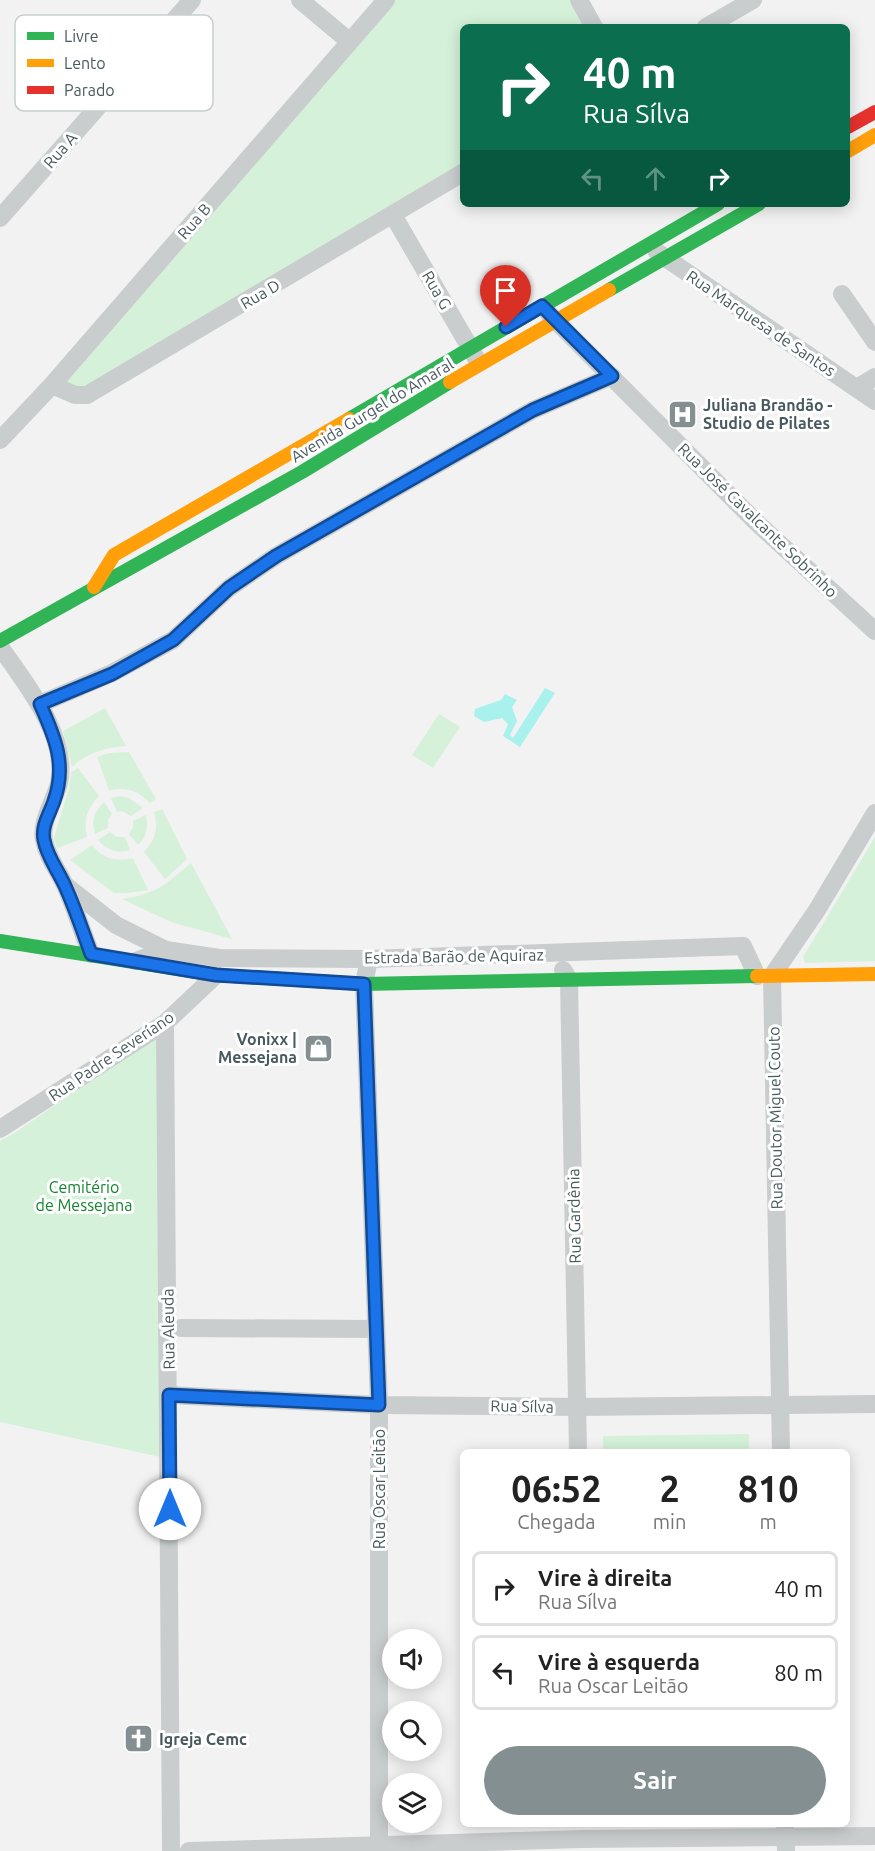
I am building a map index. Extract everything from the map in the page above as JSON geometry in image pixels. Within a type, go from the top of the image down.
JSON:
[{"type":"street","name":"Rua A","points":[[179,15],[192,0]]},
{"type":"street","points":[[300,0],[349,41]]},
{"type":"street","name":"Rua B","points":[[0,440],[52,385],[386,0]]},
{"type":"street","points":[[579,0],[592,24]]},
{"type":"street","points":[[711,24],[753,0]]},
{"type":"street","name":"Rua A","points":[[0,218],[94,111]]},
{"type":"street","points":[[850,126],[875,112]]},
{"type":"street","points":[[850,150],[875,135]]},
{"type":"street","name":"Rua D","points":[[52,385],[75,395],[87,395],[460,174]]},
{"type":"street","name":"Avenida Gurgel do Amaral","points":[[94,588],[114,555],[713,207]]},
{"type":"street","name":"Avenida Gurgel do Amaral","points":[[0,641],[302,472],[479,365],[754,207]]},
{"type":"street","name":"Rua G","points":[[393,215],[479,365]]},
{"type":"street","name":"Rua Marquesa de Santos","points":[[648,246],[875,401]]},
{"type":"street","points":[[842,294],[875,342]]},
{"type":"street","name":"Rua José Cavalcante Sobrinho","points":[[542,306],[754,520],[875,631]]},
{"type":"street","points":[[40,704],[112,674],[173,640],[229,588],[276,556],[533,410],[612,376]]},
{"type":"street","points":[[857,388],[875,377]]},
{"type":"street","points":[[0,647],[40,704],[52,732],[61,763],[60,779],[44,826],[43,838],[50,859],[65,885],[91,954]]},
{"type":"street","points":[[765,976],[818,910],[875,813]]},
{"type":"street","points":[[65,885],[116,925],[166,950]]},
{"type":"street","name":"Estrada Barão de Aquiraz","points":[[0,941],[216,975],[364,984],[875,974]]},
{"type":"street","name":"Estrada Barão de Aquiraz","points":[[135,961],[166,950],[219,958],[369,959],[743,946],[765,976]]},
{"type":"street","points":[[553,954],[569,980]]},
{"type":"street","points":[[468,956],[489,981]]},
{"type":"street","points":[[250,977],[265,958]]},
{"type":"street","name":"Rua Oscar Leitão","points":[[369,959],[364,984],[379,1405],[379,1848]]},
{"type":"street","name":"Rua Padre Severíano","points":[[0,1129],[165,1023],[216,975]]},
{"type":"street","name":"Rua Doutor Miguel Couto","points":[[765,976],[782,1449]]},
{"type":"street","name":"Rua Gardênia","points":[[569,980],[578,1449]]},
{"type":"street","name":"Rua Aleuda","points":[[165,1023],[171,1851]]},
{"type":"street","points":[[181,1328],[376,1329]]},
{"type":"street","name":"Rua Sílva","points":[[169,1395],[379,1405],[578,1407],[875,1404]]},
{"type":"street","points":[[189,1851],[379,1848],[583,1838],[875,1836]]},
{"type":"green space","points":[[390,0],[578,0],[591,24],[460,24],[460,172],[86,393],[54,385]]},
{"type":"green space","points":[[105,708],[126,746],[97,752],[72,767],[63,731]]},
{"type":"green space","points":[[439,714],[460,727],[433,768],[412,755]]},
{"type":"green space","points":[[129,752],[156,799],[150,803],[131,790],[109,790],[97,757],[110,753]]},
{"type":"green space","points":[[78,768],[99,796],[87,815],[87,837],[57,848],[54,839],[69,789],[71,772]]},
{"type":"green space","points":[[120,796],[129,798],[143,808],[131,816],[122,811],[117,812],[111,798]]},
{"type":"green space","points":[[104,802],[112,814],[108,820],[108,828],[95,834],[94,817]]},
{"type":"green space","points":[[162,809],[187,859],[165,879],[144,852],[155,834],[154,812]]},
{"type":"green space","points":[[146,815],[146,832],[138,845],[129,834],[133,821]]},
{"type":"green space","points":[[110,832],[117,837],[125,837],[130,850],[108,849],[98,840]]},
{"type":"green space","points":[[875,837],[875,961],[805,963],[803,957]]},
{"type":"green space","points":[[92,845],[100,854],[110,858],[121,860],[133,858],[148,890],[114,893],[70,860]]},
{"type":"green space","points":[[191,863],[232,939],[171,922],[122,899],[160,887]]},
{"type":"green space","name":"Cemitério de Messejana","points":[[169,1027],[165,1458],[0,1422],[0,1141]]},
{"type":"green space","points":[[749,1434],[749,1449],[603,1449],[603,1436]]},
{"type":"water","points":[[545,688],[555,693],[520,747],[503,736],[508,724],[502,718],[484,722],[474,716],[475,709],[501,700],[505,694],[517,700],[512,707],[517,721],[510,735],[513,738]]},
{"type":"traffic: fast","points":[[349,419],[713,207]]},
{"type":"traffic: fast","points":[[609,290],[754,207]]},
{"type":"traffic: fast","points":[[0,641],[302,472],[450,382]]},
{"type":"traffic: fast","points":[[0,941],[216,975],[364,984],[757,976]]},
{"type":"traffic: slow","points":[[850,150],[875,135]]},
{"type":"traffic: slow","points":[[450,382],[609,290]]},
{"type":"traffic: slow","points":[[94,587],[114,555],[349,419]]},
{"type":"traffic: slow","points":[[757,976],[875,974]]},
{"type":"traffic: jam","points":[[850,126],[875,112]]},
{"type":"place","name":"Juliana Brandão - Studio de Pilates","points":[[682,414]]},
{"type":"place","name":"Vonixx | Messejana","points":[[318,1048]]},
{"type":"place","name":"Igreja Cemc","points":[[138,1739]]},
{"type":"route","points":[[170,1509],[169,1395],[379,1405],[364,984],[216,975],[91,954],[65,885],[50,859],[43,838],[44,826],[60,779],[61,763],[52,732],[40,704],[112,674],[173,640],[229,588],[276,556],[533,410],[612,376],[542,306],[506,327]]}]
